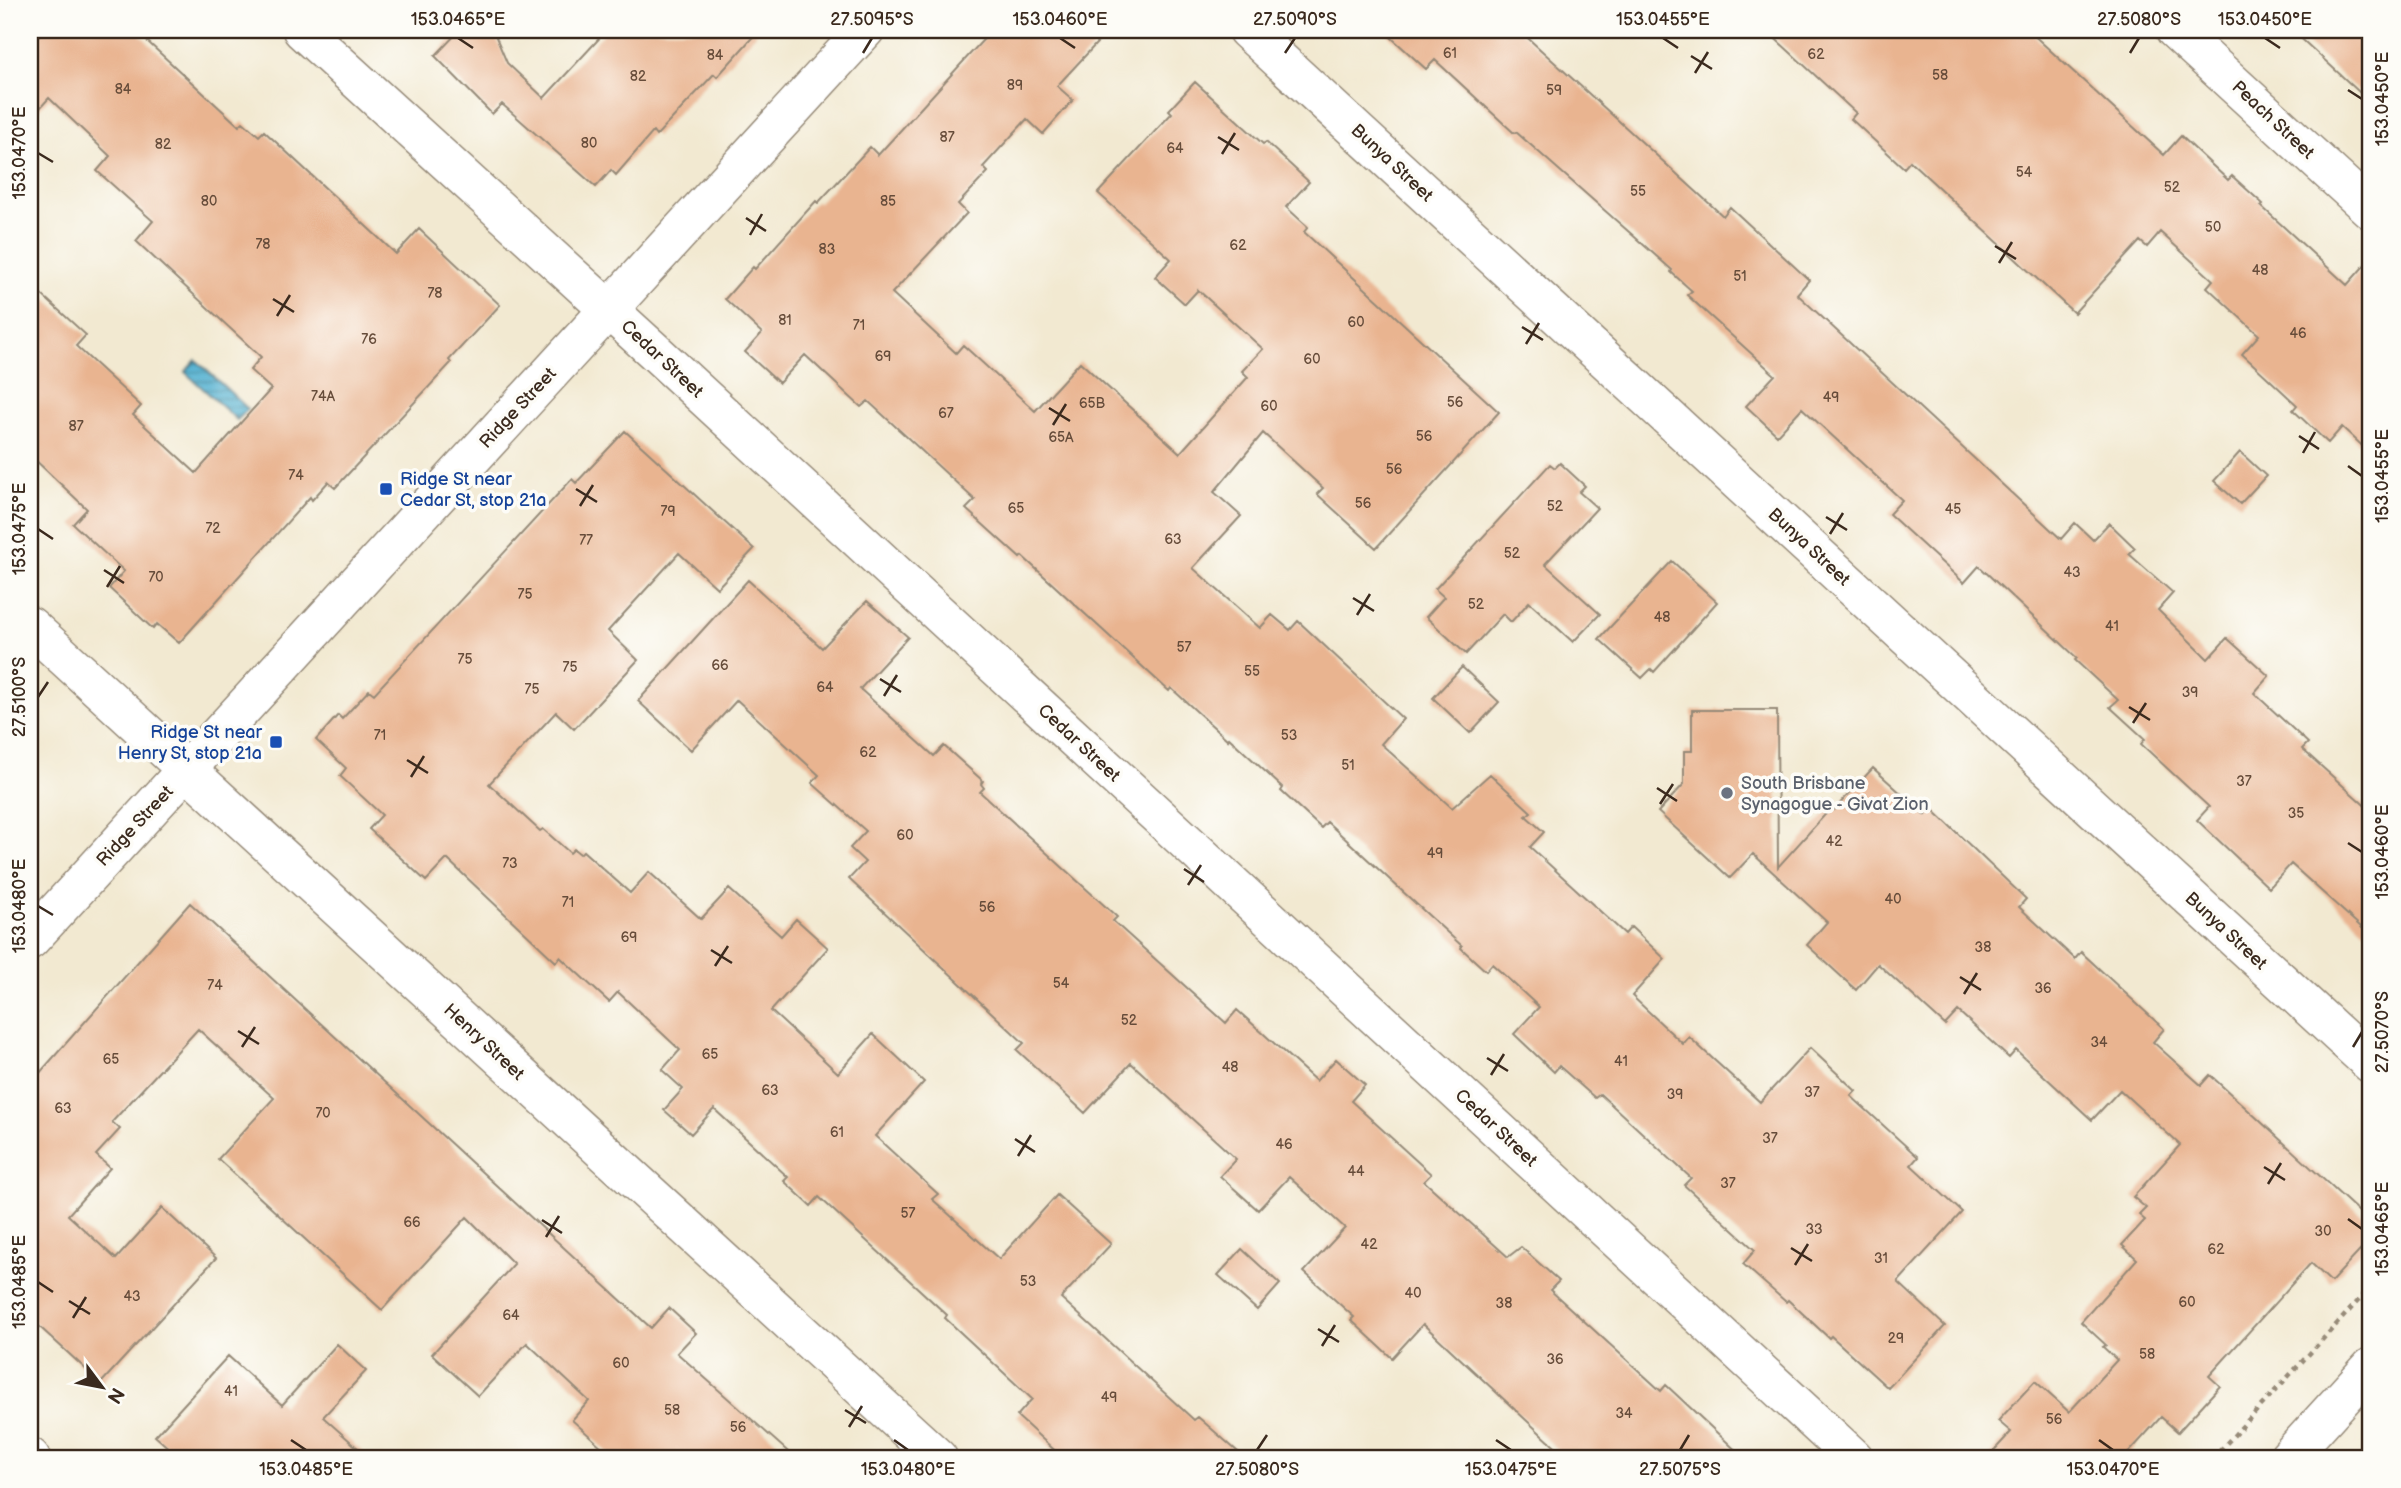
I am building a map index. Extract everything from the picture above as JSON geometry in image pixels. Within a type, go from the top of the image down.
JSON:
[{"type":"street","name":"Cedar Street","points":[[302,30],[1854,1458]]},
{"type":"street","name":"Ridge Street","points":[[30,940],[865,30]]},
{"type":"street","name":"Bunya Street","points":[[1247,30],[2371,1064]]},
{"type":"street","name":"Peach Street","points":[[2175,30],[2371,210]]},
{"type":"street","name":"Henry Street","points":[[30,626],[938,1458]]},
{"type":"street","points":[[2288,1458],[2371,1367]]},
{"type":"path","points":[[2213,1458],[2371,1287]]},
{"type":"water","points":[[196,360],[248,409],[237,420],[185,372]]},
{"type":"building","points":[[44,30],[135,30],[239,126],[243,122],[259,136],[264,131],[396,254],[419,229],[500,305],[449,360],[451,363],[335,488],[328,482],[312,500],[310,497],[179,643],[157,624],[153,629],[109,588],[124,571],[73,524],[87,509],[30,455],[30,284],[86,335],[76,346],[141,406],[133,415],[196,473],[271,389],[250,370],[261,357],[136,241],[153,221],[97,171],[110,156],[49,98],[30,119],[30,45]]},
{"type":"building","points":[[460,30],[493,30],[507,63],[544,98],[607,30],[759,30],[717,77],[714,74],[656,136],[653,132],[616,175],[611,170],[596,187],[502,104],[492,114],[435,56]]},
{"type":"building","points":[[992,30],[1109,30],[1057,86],[1073,100],[1043,134],[1027,119],[983,167],[988,172],[958,204],[967,213],[892,293],[956,353],[963,345],[1035,411],[1080,362],[1180,453],[1248,377],[1242,371],[1263,349],[1198,290],[1185,304],[1155,277],[1171,259],[1098,193],[1172,113],[1169,110],[1195,82],[1309,182],[1286,207],[1308,227],[1304,232],[1499,412],[1376,548],[1317,494],[1323,488],[1263,433],[1214,492],[1241,516],[1193,568],[1260,628],[1272,615],[1290,630],[1298,621],[1403,719],[1381,744],[1452,808],[1490,774],[1531,812],[1526,816],[1544,832],[1530,847],[1625,934],[1631,927],[1665,959],[1632,996],[1683,1044],[1689,1037],[1760,1102],[1810,1048],[1856,1091],[1851,1096],[1918,1157],[1911,1165],[1962,1212],[1898,1282],[1945,1326],[1888,1388],[1831,1336],[1829,1338],[1743,1264],[1755,1250],[1684,1185],[1691,1178],[1600,1094],[1595,1098],[1559,1066],[1554,1072],[1514,1034],[1539,1007],[1492,964],[1486,971],[1327,822],[1321,828],[1229,738],[1228,740],[1171,688],[1169,691],[1022,556],[1020,558],[966,509],[975,500],[868,401],[861,407],[805,355],[779,383],[745,352],[762,333],[725,299],[870,147],[878,155]]},
{"type":"building","points":[[1383,30],[1519,30],[1723,216],[1730,207],[1809,280],[1797,294],[2061,539],[2075,523],[2093,540],[2109,523],[2135,548],[2129,554],[2173,593],[2158,610],[2208,659],[2227,638],[2269,676],[2254,693],[2308,743],[2302,749],[2371,811],[2371,936],[2291,864],[2269,888],[2197,820],[2209,807],[2141,744],[2145,739],[2110,707],[2118,700],[2075,660],[2077,658],[1979,566],[1964,583],[1889,514],[1902,500],[1802,408],[1777,435],[1746,406],[1775,375],[1687,295],[1692,291],[1671,272],[1672,270],[1514,133],[1435,60],[1426,69]]},
{"type":"building","points":[[1766,30],[2028,30],[2164,155],[2181,136],[2228,180],[2232,176],[2347,285],[2371,258],[2371,454],[2342,427],[2328,443],[2293,410],[2297,405],[2242,354],[2259,335],[2207,287],[2213,280],[2160,232],[2147,247],[2140,241],[2074,313],[1910,161],[1904,168],[1851,119],[1856,113]]},
{"type":"building","points":[[2292,30],[2371,30],[2371,103]]},
{"type":"building","points":[[625,431],[754,549],[717,588],[679,553],[608,631],[638,660],[574,729],[556,712],[489,784],[540,831],[543,829],[570,853],[574,849],[580,854],[583,851],[630,893],[649,872],[701,919],[729,889],[781,936],[796,919],[828,948],[771,1011],[838,1073],[873,1034],[924,1082],[875,1136],[938,1194],[932,1199],[999,1259],[1057,1195],[1111,1244],[1061,1298],[1194,1420],[1198,1417],[1245,1458],[1063,1458],[1017,1416],[1032,1399],[945,1318],[947,1315],[819,1197],[811,1206],[784,1181],[788,1177],[714,1109],[691,1134],[664,1110],[683,1089],[662,1070],[680,1050],[618,992],[609,1002],[560,957],[556,962],[447,859],[426,881],[369,829],[382,815],[340,776],[346,768],[316,740],[338,715],[342,719],[369,690],[374,694],[572,479],[576,483]]},
{"type":"building","points":[[2240,452],[2266,476],[2240,504],[2214,481]]},
{"type":"building","points":[[1560,463],[1585,486],[1579,492],[1597,508],[1545,564],[1600,614],[1573,642],[1529,602],[1511,622],[1503,614],[1466,654],[1426,617],[1444,597],[1435,589],[1550,464],[1555,468]]},
{"type":"building","points":[[1672,561],[1717,602],[1654,672],[1651,669],[1642,678],[1599,639]]},
{"type":"building","points":[[748,580],[822,648],[867,601],[908,637],[860,689],[934,756],[944,746],[983,781],[981,784],[984,788],[980,792],[1117,917],[1113,921],[1226,1023],[1237,1010],[1316,1081],[1336,1059],[1365,1085],[1351,1101],[1431,1174],[1424,1181],[1508,1257],[1521,1247],[1559,1281],[1550,1290],[1661,1391],[1666,1385],[1744,1458],[1567,1458],[1423,1324],[1392,1358],[1351,1320],[1354,1317],[1304,1272],[1345,1228],[1289,1177],[1258,1210],[1220,1176],[1236,1159],[1131,1063],[1085,1113],[1017,1050],[1024,1043],[849,879],[865,862],[850,848],[866,831],[812,783],[819,775],[737,700],[691,750],[638,701]]},
{"type":"building","points":[[1462,667],[1499,702],[1470,733],[1433,698]]},
{"type":"building","points":[[1692,710],[1777,710],[1778,867],[1831,808],[1834,810],[1873,768],[1925,815],[1931,808],[2026,899],[2019,907],[2075,959],[2081,952],[2164,1029],[2153,1042],[2201,1085],[2210,1075],[2371,1223],[2371,1239],[2331,1282],[2311,1263],[2209,1376],[2220,1386],[2178,1432],[2161,1417],[2124,1458],[1987,1458],[2011,1432],[1998,1421],[2035,1381],[2069,1412],[2117,1360],[2103,1347],[2106,1345],[2081,1322],[2137,1259],[2122,1245],[2145,1220],[2139,1215],[2146,1208],[2133,1197],[2180,1145],[2120,1090],[2092,1120],[2016,1050],[2009,1058],[1958,1011],[1945,1025],[1878,964],[1856,990],[1807,945],[1827,922],[1753,854],[1730,878],[1658,812],[1684,784],[1684,751],[1692,751]]},
{"type":"building","points":[[190,903],[651,1328],[669,1308],[696,1333],[677,1353],[795,1458],[614,1458],[572,1420],[589,1401],[527,1343],[478,1396],[432,1354],[514,1264],[467,1217],[382,1310],[218,1159],[274,1098],[198,1029],[112,1122],[120,1129],[96,1155],[110,1168],[68,1215],[116,1259],[162,1208],[216,1258],[101,1383],[30,1318],[30,1084]]},
{"type":"building","points":[[1242,1249],[1280,1284],[1257,1310],[1218,1275]]},
{"type":"building","points":[[337,1344],[366,1371],[323,1417],[369,1458],[180,1458],[155,1436],[228,1356],[282,1405]]},
{"type":"place","name":"Ridge St near Cedar St, stop 21a","points":[[386,489]]},
{"type":"place","name":"Ridge St near Henry St, stop 21a","points":[[276,742]]},
{"type":"place","name":"South Brisbane Synagogue - Givat Zion","points":[[1727,793]]}]
